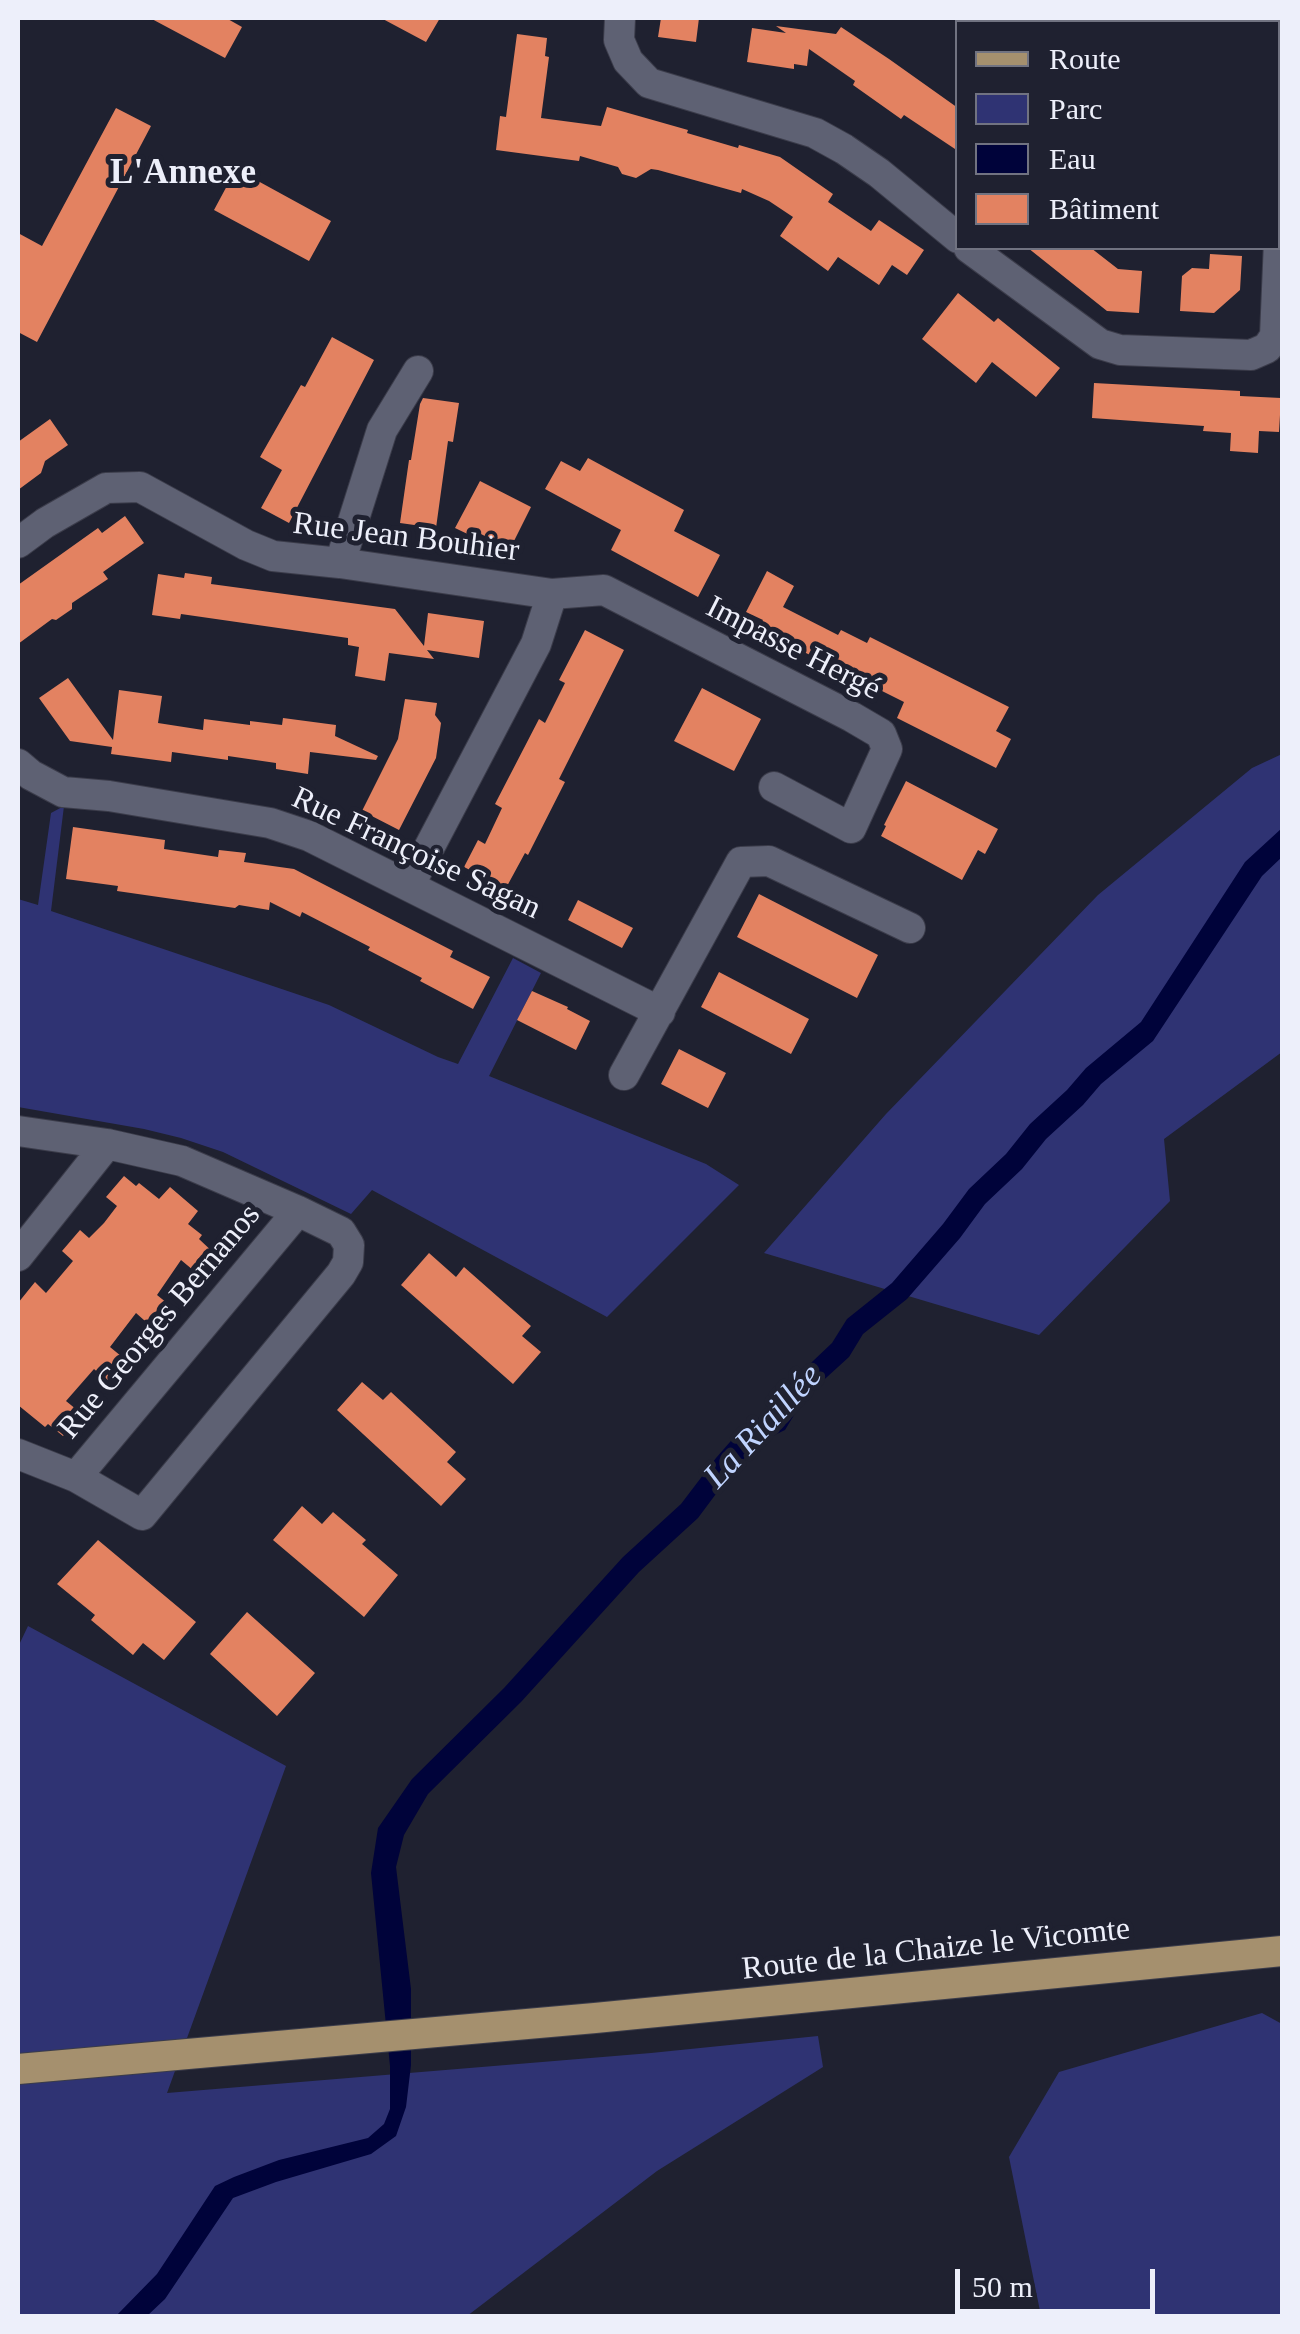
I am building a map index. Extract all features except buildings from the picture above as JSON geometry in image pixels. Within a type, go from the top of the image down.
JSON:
[{"type":"main road","name":"Route de la Chaize le Vicomte","points":[[18,2068],[1282,1952]]},
{"type":"street","points":[[620,18],[619,40],[628,61],[649,83],[816,133],[879,173],[955,236]]},
{"type":"street","points":[[1280,217],[1282,170]]},
{"type":"street","points":[[972,250],[1100,344],[1120,350],[1250,355],[1267,348],[1275,336],[1279,250]]},
{"type":"street","points":[[340,563],[382,430],[418,371]]},
{"type":"street","name":"Rue Jean Bouhier","points":[[18,543],[106,488],[140,487],[273,556],[552,594],[536,644],[409,886]]},
{"type":"street","name":"Impasse Hergé","points":[[552,594],[604,590],[881,734],[887,749],[852,828],[774,787]]},
{"type":"street","name":"Rue Françoise Sagan","points":[[18,764],[63,792],[270,823],[309,836],[660,1012]]},
{"type":"street","points":[[624,1076],[740,862],[769,861],[910,928]]},
{"type":"street","points":[[18,1131],[182,1160],[342,1232],[349,1245],[348,1262],[342,1274],[142,1515],[76,1478],[18,1454]]},
{"type":"street","points":[[18,1256],[107,1144]]},
{"type":"street","name":"Rue Georges Bernanos","points":[[76,1478],[298,1211]]},
{"type":"green space","points":[[1282,754],[1282,1052],[1164,1139],[1170,1201],[1039,1335],[764,1253],[886,1114],[1098,895],[1252,768]]},
{"type":"green space","points":[[64,806],[51,911],[329,1005],[458,1064],[513,958],[541,973],[489,1076],[706,1164],[739,1185],[607,1317],[372,1190],[351,1214],[223,1152],[181,1138],[18,1107],[18,899],[38,905],[51,813]]},
{"type":"green space","points":[[28,1626],[286,1766],[167,2093],[818,2036],[823,2067],[657,2171],[467,2316],[18,2316],[18,1647]]},
{"type":"green space","points":[[1262,2013],[1282,2024],[1282,2316],[1041,2316],[1009,2157],[1059,2072]]},
{"type":"water","name":"La Riaillée","points":[[1282,828],[1282,857],[1262,876],[1153,1041],[1101,1084],[1046,1139],[1022,1169],[985,1204],[907,1299],[863,1334],[849,1357],[805,1397],[785,1430],[758,1443],[698,1518],[639,1572],[521,1702],[428,1794],[404,1835],[396,1867],[411,1989],[411,2065],[406,2107],[396,2136],[371,2154],[233,2198],[165,2299],[147,2316],[116,2316],[157,2274],[215,2186],[279,2160],[368,2138],[384,2124],[390,2109],[390,2066],[371,1873],[378,1828],[412,1779],[504,1688],[623,1557],[681,1504],[744,1426],[770,1412],[794,1379],[832,1343],[847,1319],[892,1283],[969,1189],[1006,1154],[1030,1124],[1086,1068],[1141,1022],[1245,862]]},
{"type":"district","name":"L'Annexe","points":[[183,174]]}]
